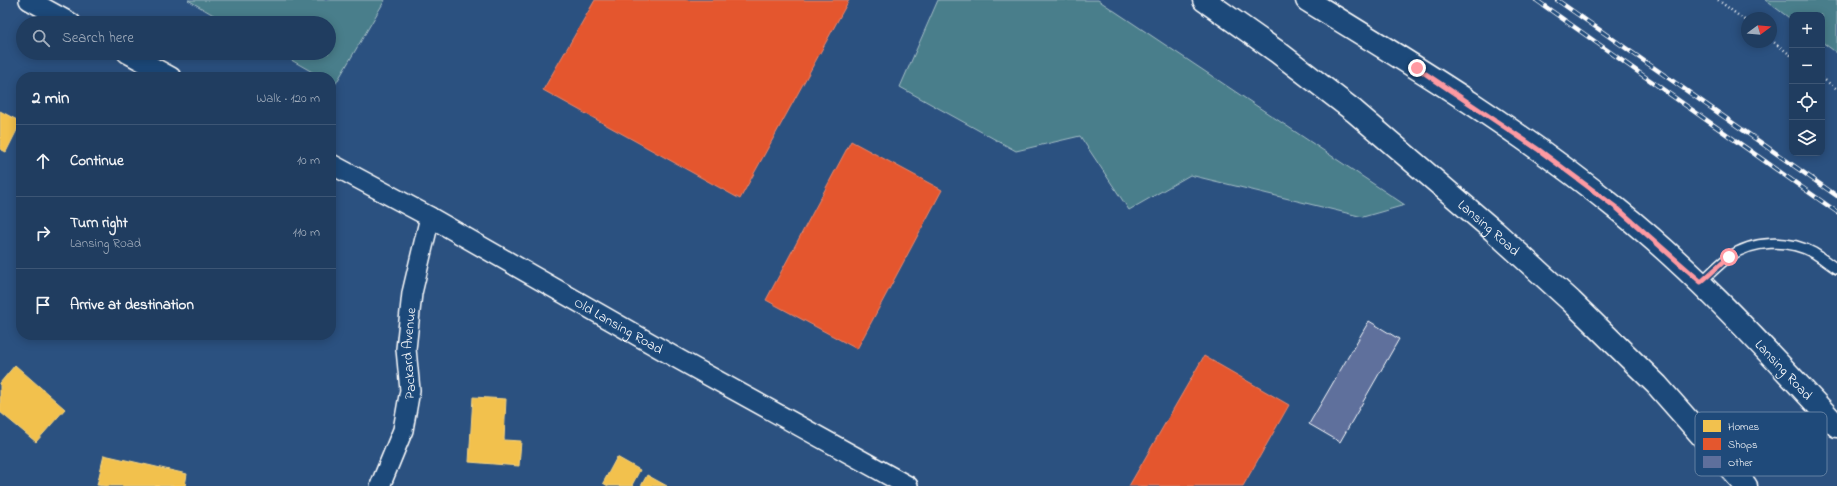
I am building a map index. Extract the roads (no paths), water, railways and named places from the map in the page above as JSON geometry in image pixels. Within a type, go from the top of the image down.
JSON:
[{"type":"main road","name":"Lansing Road","points":[[1204,0],[1279,53],[1354,111],[1494,231],[1571,301],[1657,385],[1695,428]]},
{"type":"main road","name":"Lansing Road","points":[[1307,0],[1424,72],[1539,150],[1618,209],[1701,282],[1824,412]]},
{"type":"main road","name":"Lansing Road","points":[[1827,415],[1837,426]]},
{"type":"main road","name":"Lansing Road","points":[[1737,476],[1746,486]]},
{"type":"street","points":[[29,0],[58,16]]},
{"type":"street","points":[[140,60],[162,72]]},
{"type":"street","name":"Old Lansing Road","points":[[336,167],[430,217],[680,360],[908,486]]},
{"type":"street","name":"Packard Avenue","points":[[380,486],[403,430],[410,390],[406,349],[412,293],[430,217]]},
{"type":"lane","points":[[1701,282],[1729,257],[1745,249],[1763,244],[1791,245],[1813,253],[1837,269]]},
{"type":"railway","points":[[1536,0],[1837,212]]},
{"type":"railway","points":[[1557,0],[1837,196]]}]
